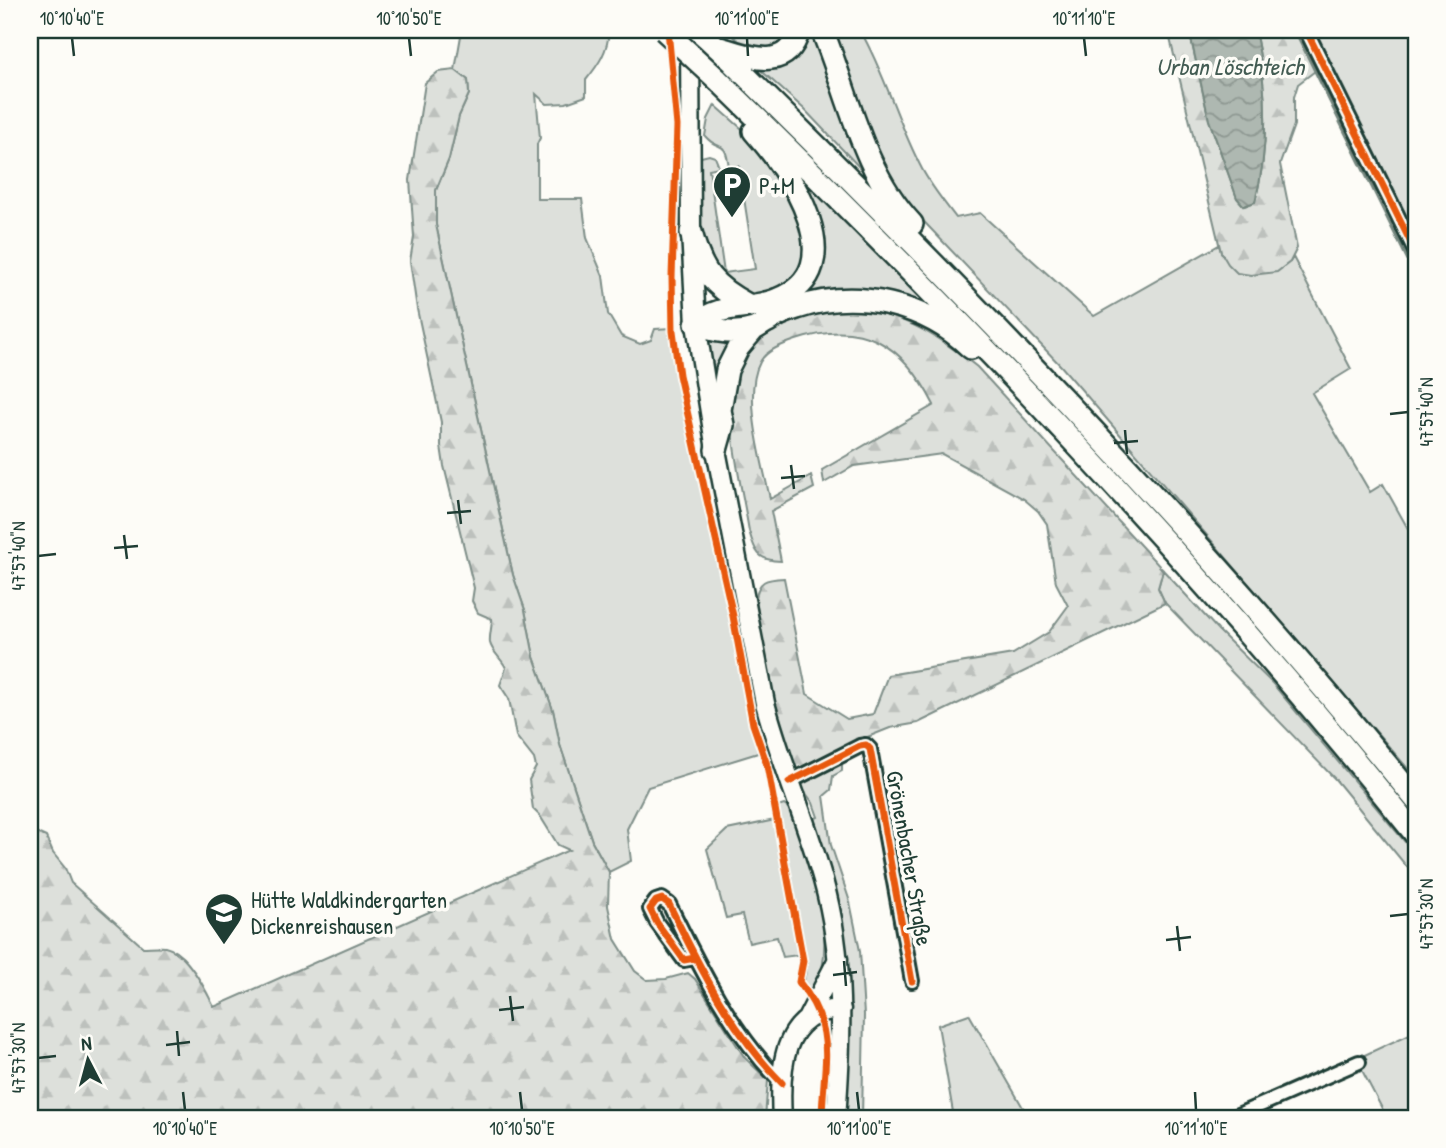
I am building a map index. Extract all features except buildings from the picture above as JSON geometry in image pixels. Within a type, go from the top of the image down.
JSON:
[{"type":"highway","points":[[664,30],[846,204],[1027,390],[1215,596],[1416,835]]},
{"type":"highway","points":[[699,30],[846,174],[1116,453],[1248,602],[1416,800]]},
{"type":"highway","points":[[717,47],[752,57],[774,59],[787,53],[799,30]]},
{"type":"highway","points":[[822,30],[857,131],[874,166],[905,217],[944,258],[952,282]]},
{"type":"highway","points":[[717,79],[734,108],[767,145],[790,180],[808,214],[814,237],[813,262],[799,287],[775,301],[711,313],[696,324],[722,332],[754,329]]},
{"type":"highway","points":[[691,232],[697,255],[714,283],[725,293],[748,305]]},
{"type":"highway","points":[[716,450],[723,425],[720,410],[727,370],[738,348],[754,329],[770,319],[813,303],[857,299],[881,301],[914,311],[961,338],[1010,387],[1027,390]]},
{"type":"main road","points":[[690,30],[691,232],[696,324],[716,450],[765,703],[823,880],[838,959],[841,1009],[836,1118]]},
{"type":"main road","points":[[807,1019],[838,959]]},
{"type":"main road","points":[[782,1118],[783,1064],[796,1029],[807,1019],[829,1010],[841,1009]]},
{"type":"street","points":[[1306,30],[1416,253]]},
{"type":"street","name":"Grönenbacher Straße","points":[[789,782],[860,746],[866,745],[870,750],[912,981]]},
{"type":"street","points":[[695,958],[684,960],[657,923],[650,909],[656,901],[662,899],[669,904],[695,958],[751,1050],[782,1083]]},
{"type":"street","points":[[1231,1118],[1359,1062]]},
{"type":"green space","points":[[462,30],[609,30],[602,57],[586,80],[586,96],[566,103],[547,104],[536,94],[540,138],[537,144],[537,199],[582,199],[587,238],[603,276],[608,314],[621,336],[640,344],[651,340],[655,329],[672,328],[676,375],[684,416],[728,604],[752,728],[761,752],[648,787],[627,829],[631,861],[609,872],[592,841],[560,745],[553,710],[534,657],[525,610],[513,575],[436,225],[436,190],[449,159],[459,116],[469,94],[468,80],[455,70]]},
{"type":"green space","points":[[727,30],[793,30],[776,52],[746,48]]},
{"type":"green space","points":[[806,30],[816,30],[880,189],[804,109],[755,65]]},
{"type":"green space","points":[[831,30],[860,30],[922,169],[956,218],[980,213],[1094,316],[1219,245],[1221,252],[1290,262],[1293,257],[1351,369],[1312,393],[1370,492],[1383,484],[1416,543],[1416,778],[1061,366],[911,208],[884,172]]},
{"type":"green space","points":[[1168,30],[1189,30],[1209,120],[1237,198],[1244,206],[1255,202],[1265,137],[1262,72],[1255,30],[1299,30],[1319,68],[1298,84],[1294,97],[1294,125],[1280,164],[1297,248],[1290,262],[1277,272],[1251,275],[1237,273],[1221,252]]},
{"type":"green space","points":[[1312,30],[1416,30],[1416,239]]},
{"type":"green space","points":[[455,70],[468,80],[469,94],[459,116],[449,159],[436,190],[436,225],[513,575],[525,610],[534,657],[553,710],[560,745],[592,841],[609,872],[608,906],[615,939],[635,971],[647,980],[666,979],[688,973],[695,979],[745,1058],[768,1080],[765,1118],[30,1118],[30,836],[35,832],[46,837],[71,883],[143,947],[165,947],[173,950],[188,963],[214,1007],[569,850],[558,845],[533,809],[529,780],[536,767],[534,759],[516,736],[509,699],[500,685],[506,668],[490,643],[492,619],[478,613],[472,601],[474,588],[444,466],[441,422],[417,309],[410,261],[414,237],[410,180],[425,83],[438,72]]},
{"type":"green space","points":[[715,105],[750,136],[789,189],[809,249],[789,286],[759,297],[728,289],[702,242],[698,205],[700,167],[701,157],[709,155],[715,157],[719,167],[709,169],[724,273],[755,269],[739,166],[729,167],[723,148],[705,136],[708,119]]},
{"type":"green space","points":[[793,168],[937,312],[909,302],[739,325],[712,319],[813,279]]},
{"type":"green space","points":[[840,309],[879,313],[914,325],[977,367],[1163,570],[1158,588],[1165,603],[918,723],[890,728],[795,770],[792,768],[769,688],[756,599],[764,582],[784,578],[807,694],[847,719],[873,714],[888,675],[1013,654],[1049,632],[1068,606],[1056,583],[1047,524],[1038,511],[1024,499],[942,454],[854,466],[824,483],[822,470],[934,405],[909,366],[895,352],[861,335],[842,332],[796,340],[771,351],[760,362],[755,376],[753,411],[770,499],[811,476],[814,488],[771,511],[781,561],[773,561],[759,554],[749,531],[735,454],[731,420],[733,388],[742,361],[762,339],[793,321]]},
{"type":"green space","points":[[708,336],[738,337],[715,387]]},
{"type":"green space","points":[[1163,570],[1273,684],[1416,855],[1416,878],[1335,779],[1165,603],[1158,588]]},
{"type":"green space","points":[[838,761],[842,765],[842,771],[833,776],[831,790],[824,796],[831,845],[850,902],[860,951],[864,1015],[862,1118],[845,1118],[849,1063],[849,986],[846,962],[812,820],[818,817],[813,803],[800,785],[803,780]]},
{"type":"green space","points":[[784,805],[791,811],[798,827],[817,889],[823,921],[822,970],[813,996],[804,982],[804,951],[778,807]]},
{"type":"green space","points":[[775,820],[799,955],[783,957],[777,937],[749,943],[742,915],[726,918],[707,849],[727,830]]},
{"type":"green space","points":[[969,1014],[1029,1118],[954,1118],[938,1025]]},
{"type":"green space","points":[[1416,1031],[1416,1118],[1387,1118],[1356,1059]]},
{"type":"water","name":"Urban Löschteich","points":[[1189,30],[1255,30],[1262,72],[1265,137],[1255,202],[1244,206],[1237,198],[1209,120]]},
{"type":"waterway","points":[[1295,30],[1416,276]]},
{"type":"cycle path","points":[[668,30],[677,126],[672,277],[673,331],[679,375],[733,616],[753,724],[767,765],[803,961],[799,982],[811,1000],[824,1032],[826,1047],[822,1118]]},
{"type":"cycle path","points":[[1306,30],[1416,253]]},
{"type":"cycle path","points":[[789,782],[860,746],[866,745],[870,749],[912,981]]},
{"type":"cycle path","points":[[695,958],[684,960],[657,923],[650,909],[656,901],[662,899],[669,904],[718,999],[748,1043],[782,1083]]},
{"type":"place","name":"P+M","points":[[732,219]]},
{"type":"place","name":"Hütte Waldkindergarten Dickenreishausen","points":[[224,946]]}]
